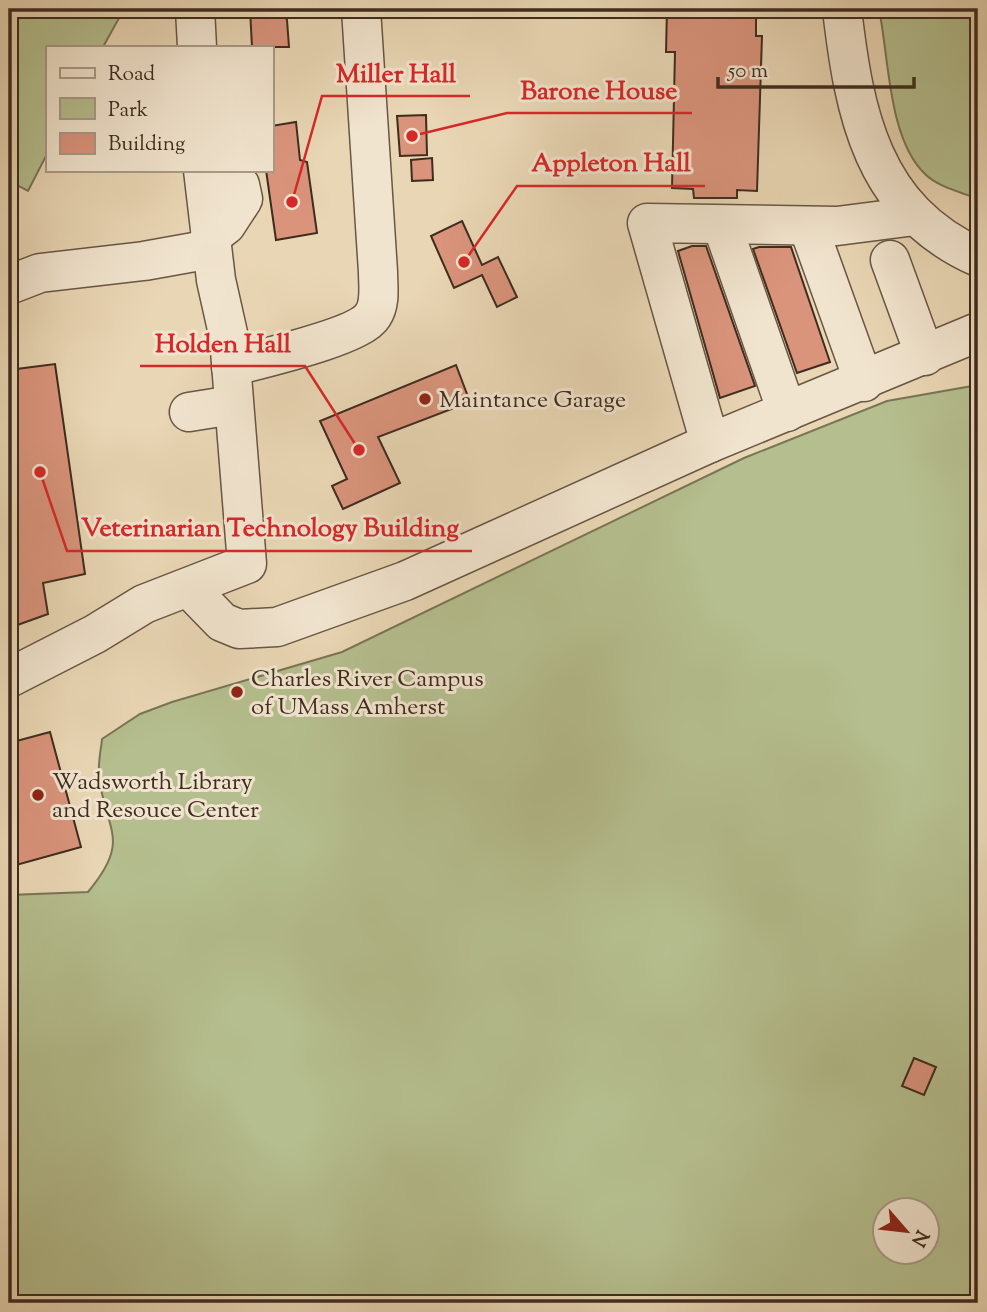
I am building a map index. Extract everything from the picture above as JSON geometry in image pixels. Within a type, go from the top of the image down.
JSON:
[{"type":"lane","points":[[195,9],[197,46]]},
{"type":"lane","points":[[231,367],[336,337],[368,321],[374,314],[378,298],[377,259],[361,9]]},
{"type":"lane","points":[[842,9],[850,75],[870,147],[895,195],[942,238],[978,257]]},
{"type":"lane","points":[[9,678],[95,634],[144,604],[247,564],[229,338],[210,243],[203,172]]},
{"type":"lane","points":[[9,285],[40,273],[144,261],[210,243],[243,199],[240,185],[221,172]]},
{"type":"lane","points":[[710,443],[647,223],[837,226],[915,216]]},
{"type":"lane","points":[[722,225],[787,412]]},
{"type":"lane","points":[[808,226],[864,382]]},
{"type":"lane","points":[[890,260],[925,356]]},
{"type":"lane","points":[[189,588],[222,622],[239,629],[277,627],[405,581],[710,443],[864,382],[978,332]]},
{"type":"lane","points":[[189,412],[233,405]]},
{"type":"green space","points":[[9,9],[124,9],[104,46],[46,46],[46,156],[28,191],[9,181]]},
{"type":"green space","points":[[879,9],[978,9],[978,199],[936,182],[925,174],[913,159],[897,119]]},
{"type":"green space","points":[[978,385],[978,1303],[9,1303],[9,895],[88,892],[102,873],[113,845],[99,773],[102,739],[140,714],[172,702],[342,652],[744,458],[887,401]]},
{"type":"building","points":[[250,9],[281,9],[287,20],[289,47],[252,46]]},
{"type":"building","points":[[667,9],[756,9],[756,36],[762,36],[757,191],[737,190],[737,198],[694,198],[693,189],[672,188],[675,52],[666,52]]},
{"type":"building","points":[[426,115],[427,155],[400,156],[397,116]]},
{"type":"building","points":[[296,122],[300,160],[307,162],[317,233],[276,240],[266,172],[273,172],[273,126]]},
{"type":"building","points":[[432,158],[433,180],[412,181],[411,160]]},
{"type":"building","points":[[462,221],[482,265],[498,257],[517,297],[497,307],[482,275],[454,288],[431,236]]},
{"type":"building","points":[[692,246],[706,246],[755,386],[720,398],[678,251]]},
{"type":"building","points":[[791,247],[830,362],[797,373],[753,249]]},
{"type":"building","points":[[55,364],[85,574],[43,583],[48,614],[9,628],[9,370]]},
{"type":"building","points":[[456,365],[470,402],[378,437],[400,483],[343,509],[332,486],[347,479],[320,421]]},
{"type":"building","name":"Wadsworth Library and Resouce Center","points":[[50,732],[81,847],[9,867],[9,743]]},
{"type":"building","points":[[914,1058],[936,1067],[924,1095],[902,1086]]},
{"type":"place","name":"Barone House","points":[[412,136]]},
{"type":"place","name":"Miller Hall","points":[[292,202]]},
{"type":"place","name":"Appleton Hall","points":[[464,262]]},
{"type":"place","name":"Maintance Garage","points":[[425,399]]},
{"type":"place","name":"Holden Hall","points":[[359,450]]},
{"type":"place","name":"Veterinarian Technology Building","points":[[40,472]]},
{"type":"place","name":"Charles River Campus of UMass Amherst","points":[[237,692]]},
{"type":"place","name":"Wadsworth Library and Resouce Center","points":[[38,795]]}]
